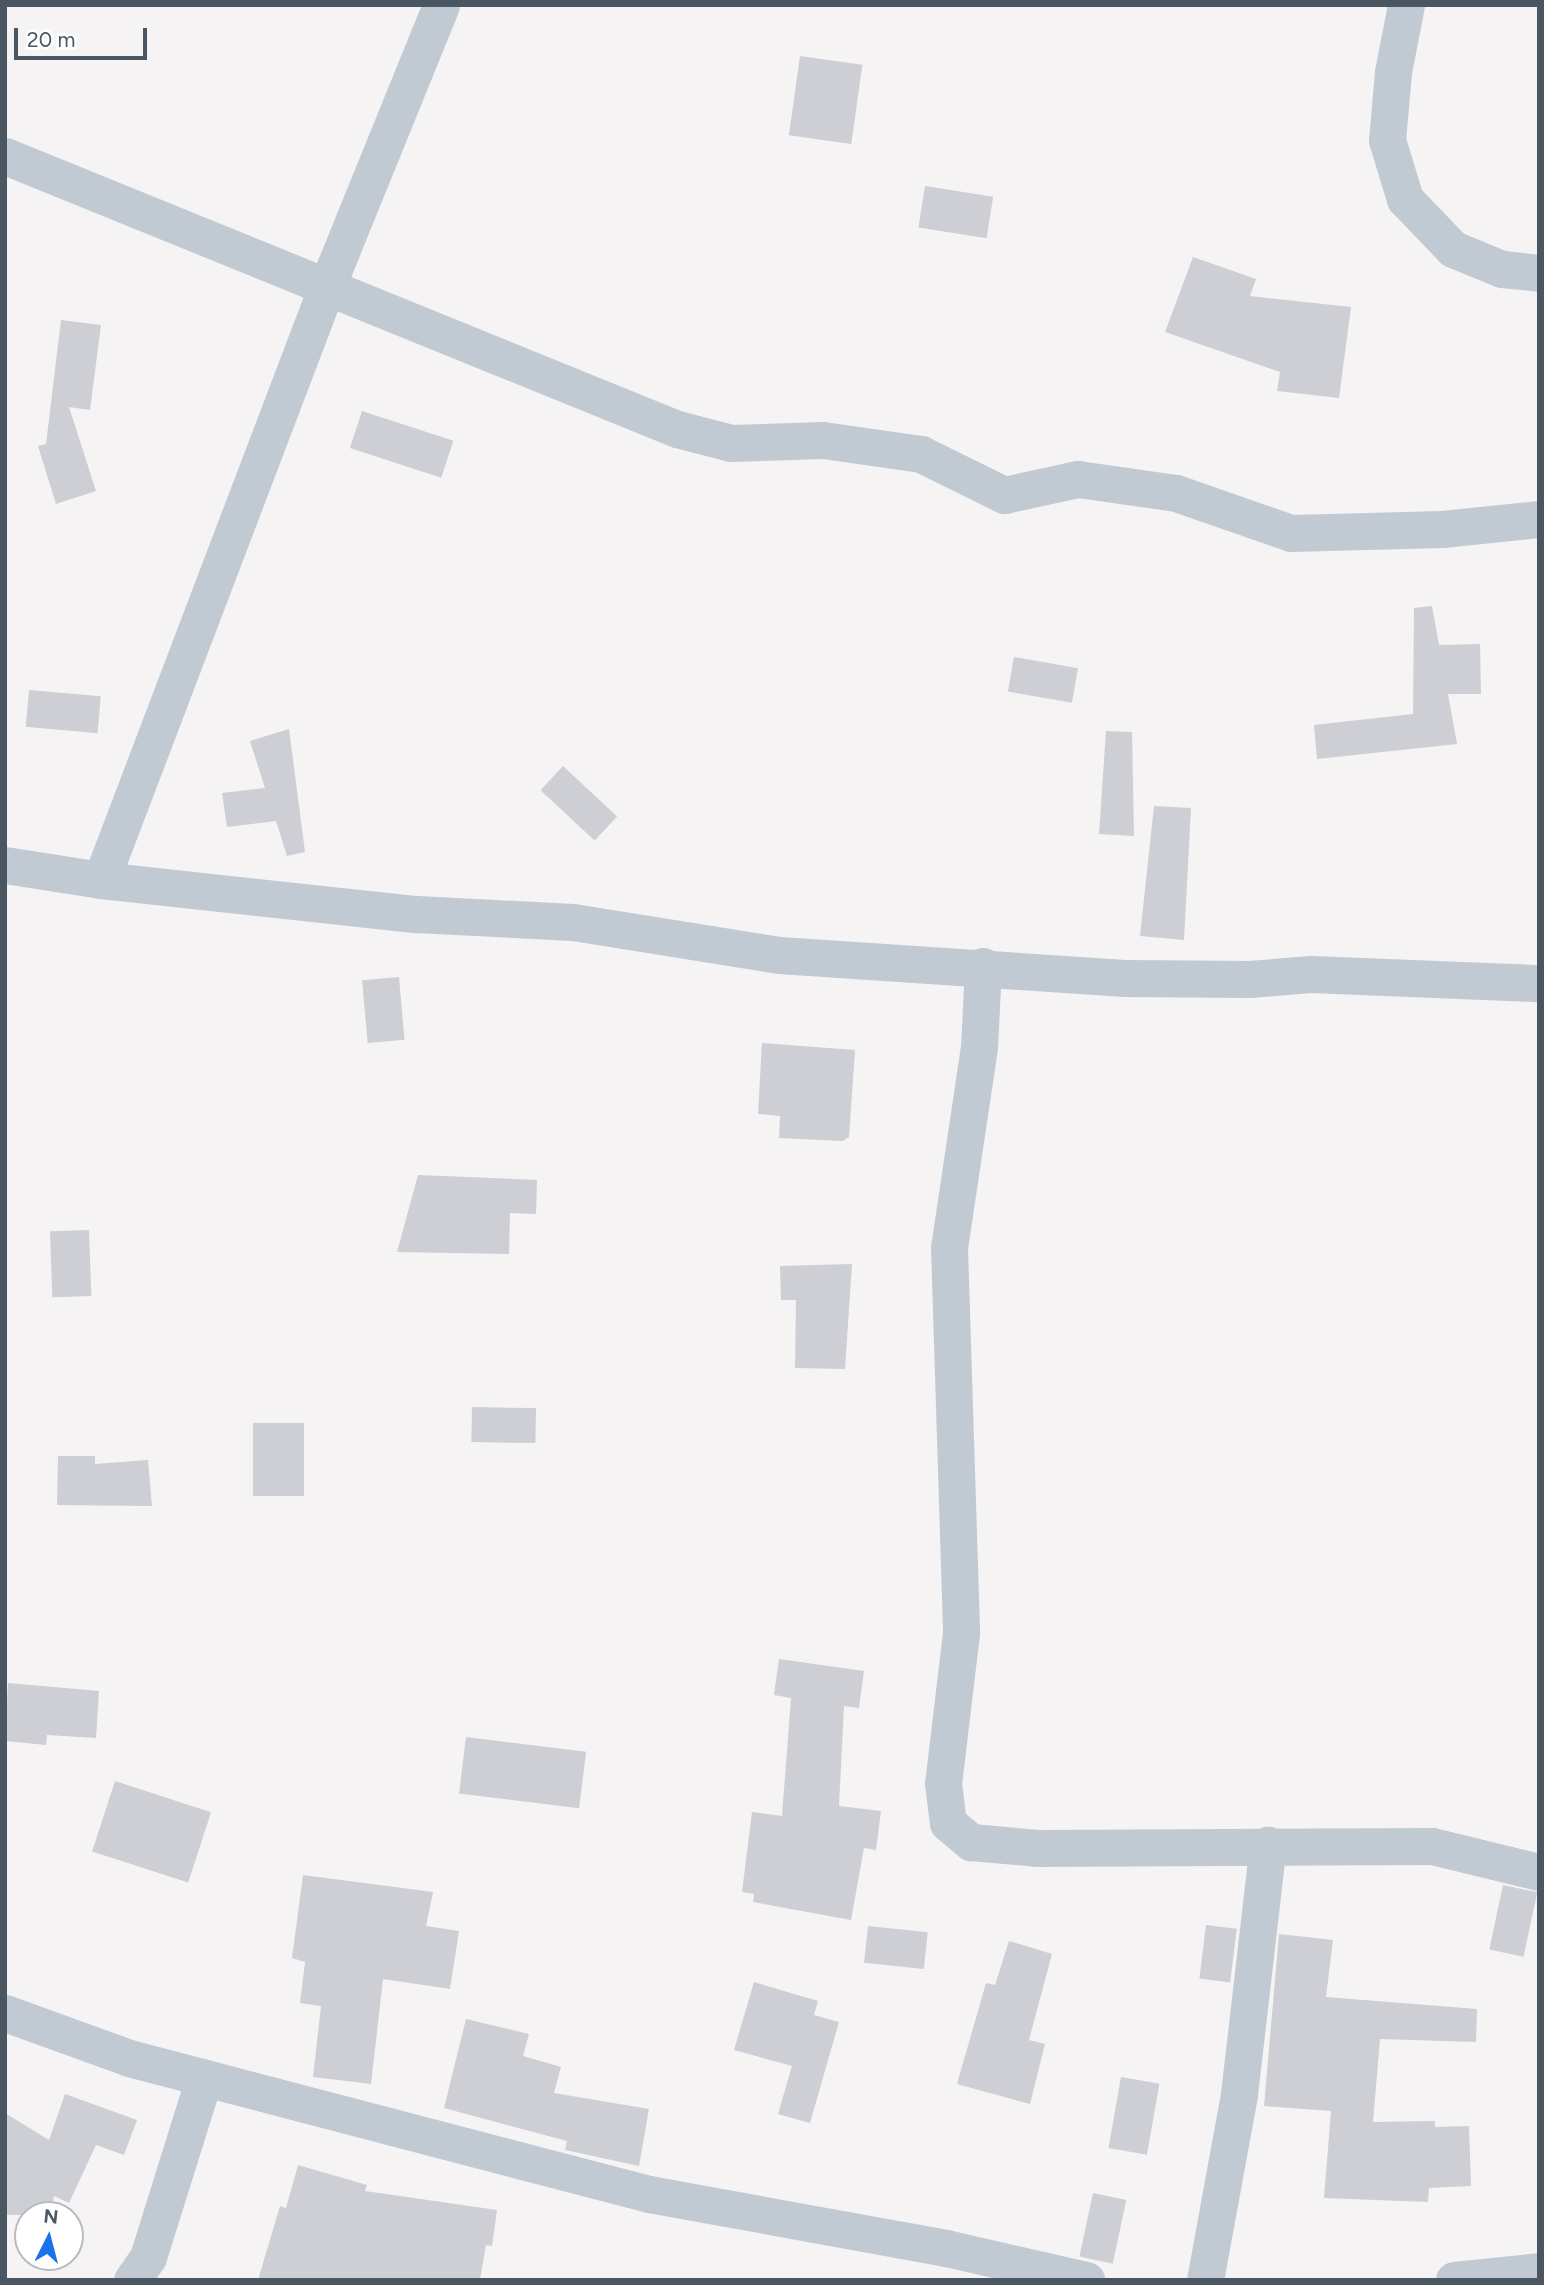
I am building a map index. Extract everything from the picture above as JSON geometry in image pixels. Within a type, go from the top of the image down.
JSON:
[{"type":"street","points":[[101,880],[327,286],[441,5]]},
{"type":"street","points":[[1406,5],[1393,72],[1387,140],[1405,198],[1452,249],[1502,269],[1539,273]]},
{"type":"street","points":[[5,156],[677,429],[732,443],[823,440],[921,454],[1004,495],[1078,479],[1175,493],[1291,533],[1442,529],[1539,519]]},
{"type":"street","points":[[5,865],[101,880],[416,914],[573,922],[779,955],[983,966],[1133,978],[1249,979],[1311,974],[1539,983]]},
{"type":"street","points":[[983,966],[979,1047],[949,1247],[961,1633],[943,1783],[948,1823],[971,1842],[1038,1848],[1432,1846],[1539,1872]]},
{"type":"street","points":[[1205,2280],[1239,2094],[1268,1845]]},
{"type":"street","points":[[5,2013],[129,2058],[649,2194],[946,2248],[1086,2280]]},
{"type":"street","points":[[132,2280],[148,2258],[204,2078]]},
{"type":"street","points":[[1454,2280],[1539,2271]]},
{"type":"building","points":[[800,56],[862,65],[851,144],[789,135]]},
{"type":"building","points":[[925,186],[993,197],[987,238],[918,227]]},
{"type":"building","points":[[1193,257],[1256,279],[1250,296],[1351,307],[1339,398],[1277,391],[1280,372],[1165,332]]},
{"type":"building","points":[[61,320],[101,325],[90,410],[69,407],[96,491],[56,504],[38,446],[46,444]]},
{"type":"building","points":[[362,411],[453,441],[441,478],[350,448]]},
{"type":"building","points":[[1432,606],[1439,645],[1480,644],[1481,694],[1448,694],[1457,744],[1317,759],[1314,725],[1413,714],[1414,608]]},
{"type":"building","points":[[1014,657],[1078,668],[1072,703],[1008,691]]},
{"type":"building","points":[[29,690],[101,696],[98,733],[26,727]]},
{"type":"building","points":[[289,729],[305,852],[287,856],[276,821],[227,827],[222,793],[265,788],[250,741]]},
{"type":"building","points":[[1106,731],[1132,732],[1134,836],[1099,834]]},
{"type":"building","points":[[563,766],[617,816],[595,841],[540,790]]},
{"type":"building","points":[[1154,806],[1191,808],[1184,940],[1140,936]]},
{"type":"building","points":[[399,977],[404,1040],[368,1043],[362,980]]},
{"type":"building","points":[[762,1043],[855,1050],[849,1137],[843,1141],[779,1138],[780,1116],[758,1114]]},
{"type":"building","points":[[418,1175],[537,1180],[536,1214],[510,1213],[509,1254],[397,1252]]},
{"type":"building","points":[[89,1230],[91,1296],[52,1297],[50,1231]]},
{"type":"building","points":[[852,1264],[845,1369],[795,1368],[796,1300],[781,1300],[780,1266]]},
{"type":"building","points":[[472,1407],[536,1408],[535,1443],[471,1442]]},
{"type":"building","points":[[253,1423],[304,1423],[304,1496],[253,1496]]},
{"type":"building","points":[[58,1456],[95,1456],[95,1464],[148,1460],[152,1506],[57,1505]]},
{"type":"building","points":[[779,1659],[864,1671],[859,1708],[844,1706],[839,1806],[881,1811],[876,1850],[864,1848],[851,1920],[753,1902],[754,1894],[742,1892],[752,1812],[782,1816],[791,1698],[774,1695]]},
{"type":"building","points":[[8,1683],[99,1691],[96,1738],[47,1735],[46,1745],[5,1741]]},
{"type":"building","points":[[466,1737],[586,1752],[579,1808],[459,1794]]},
{"type":"building","points":[[115,1781],[211,1812],[188,1883],[92,1851]]},
{"type":"building","points":[[303,1875],[433,1892],[426,1926],[459,1931],[450,1989],[383,1979],[371,2084],[313,2077],[321,2006],[300,2003],[305,1962],[292,1958]]},
{"type":"building","points":[[1503,1885],[1537,1892],[1524,1957],[1489,1950]]},
{"type":"building","points":[[1206,1925],[1237,1929],[1230,1982],[1199,1979]]},
{"type":"building","points":[[868,1926],[928,1932],[924,1969],[864,1963]]},
{"type":"building","points":[[1279,1934],[1333,1940],[1326,1997],[1477,2009],[1476,2042],[1380,2039],[1373,2122],[1435,2121],[1435,2127],[1469,2126],[1471,2186],[1429,2188],[1428,2202],[1324,2198],[1331,2111],[1264,2106]]},
{"type":"building","points":[[1009,1941],[1052,1954],[1029,2040],[1045,2044],[1030,2104],[957,2084],[986,1983],[995,1985]]},
{"type":"building","points":[[754,1982],[818,2001],[814,2015],[839,2022],[810,2123],[778,2114],[792,2066],[734,2050]]},
{"type":"building","points":[[466,2019],[529,2034],[523,2056],[561,2067],[554,2093],[649,2109],[639,2166],[565,2150],[567,2141],[444,2108]]},
{"type":"building","points":[[1121,2077],[1159,2084],[1147,2155],[1108,2148]]},
{"type":"building","points":[[65,2094],[137,2120],[124,2155],[96,2145],[70,2201],[54,2196],[53,2201],[14,2201],[14,2215],[5,2215],[5,2113],[49,2140]]},
{"type":"building","points":[[298,2165],[367,2185],[365,2191],[497,2210],[492,2246],[486,2245],[480,2280],[258,2280],[280,2206],[286,2208]]},
{"type":"building","points":[[1093,2193],[1126,2200],[1113,2264],[1079,2257]]}]
